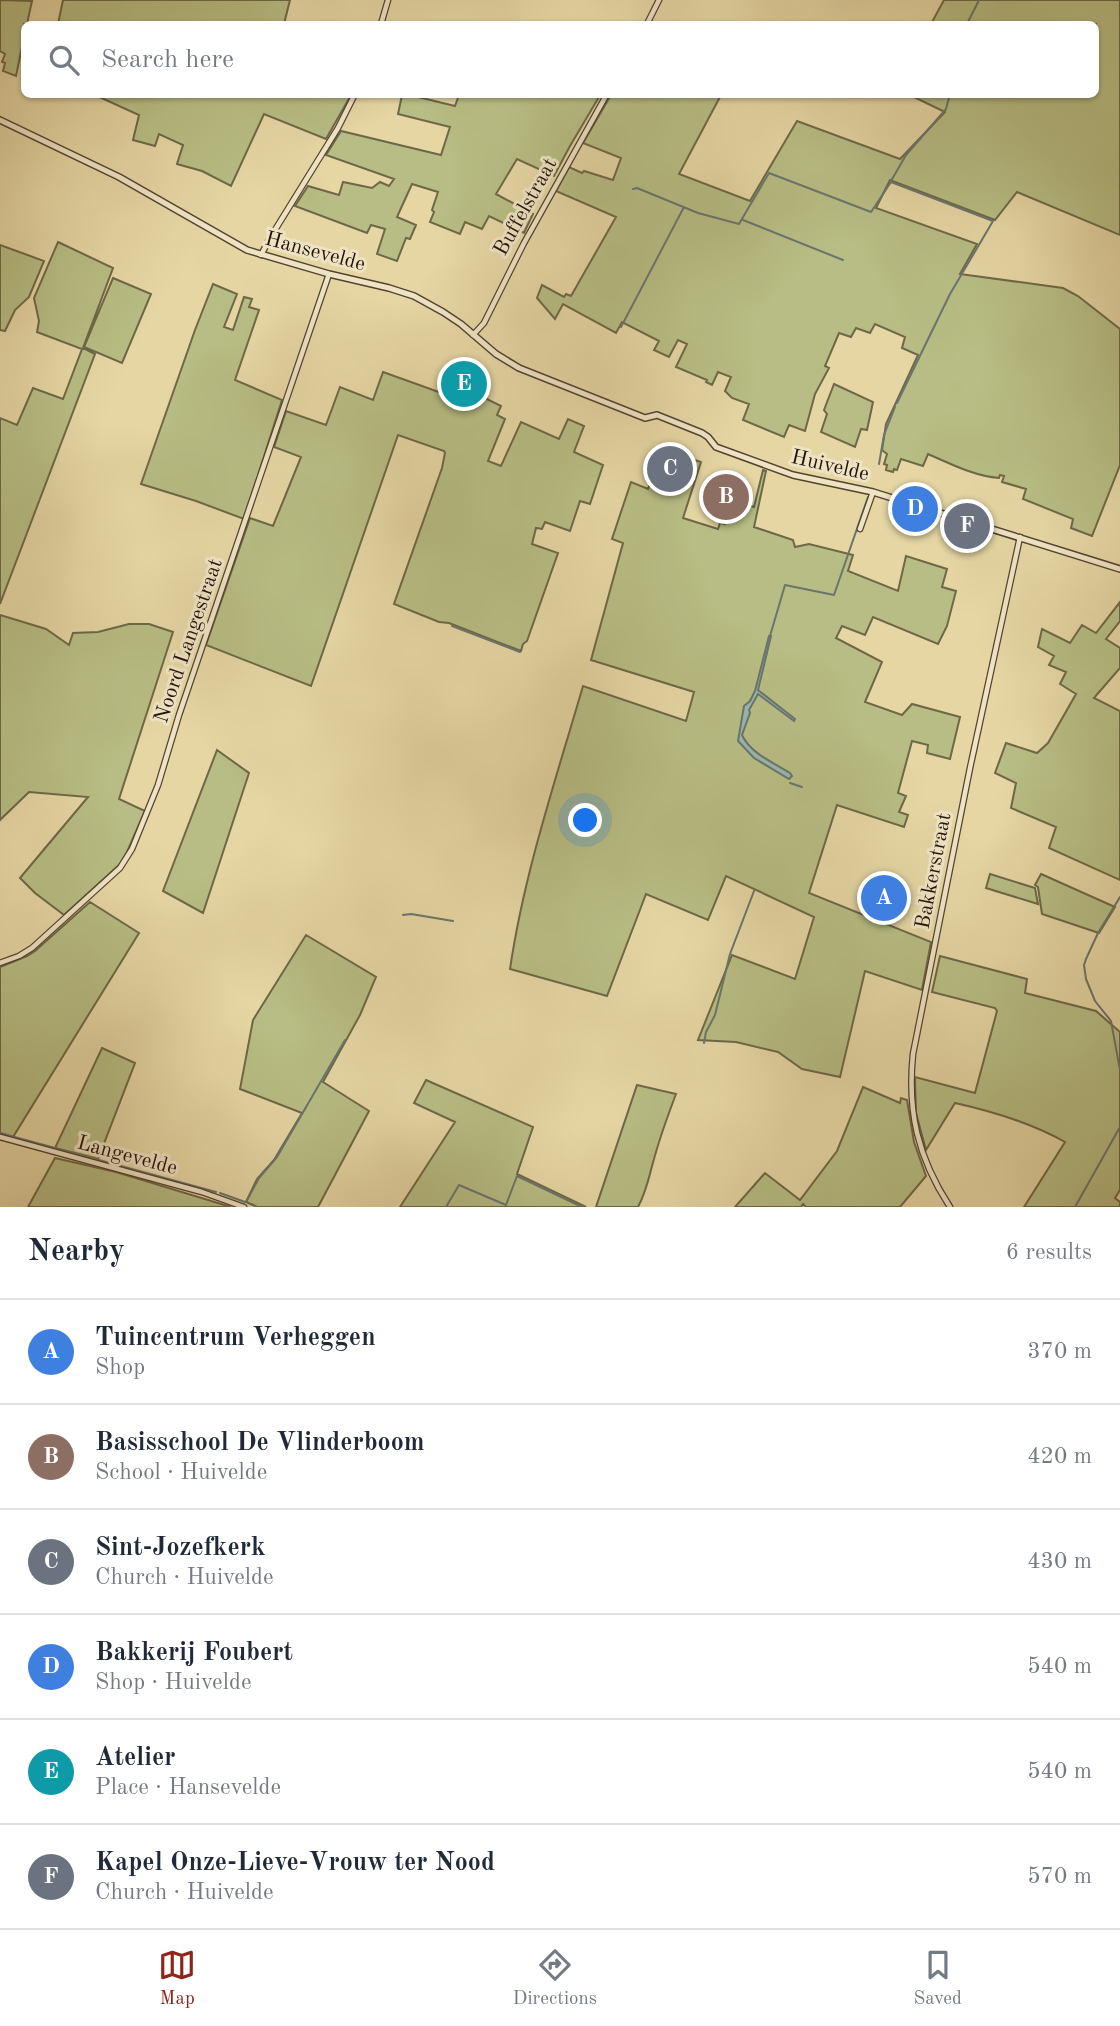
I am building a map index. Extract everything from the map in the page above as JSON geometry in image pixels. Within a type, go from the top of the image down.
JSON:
[{"type":"street","points":[[382,21],[388,0]]},
{"type":"street","points":[[648,21],[659,0]]},
{"type":"street","points":[[261,255],[338,128],[353,98]]},
{"type":"street","name":"Buffelstraat","points":[[473,335],[484,323],[524,243],[605,98]]},
{"type":"street","name":"Hansevelde","points":[[0,120],[98,166],[236,245],[261,255],[414,296],[443,312],[496,354],[519,368],[621,409]]},
{"type":"street","name":"Noord Langestraat","points":[[0,963],[32,948],[120,868],[132,849],[158,785],[179,715],[329,274]]},
{"type":"street","name":"Huivelde","points":[[621,409],[645,418],[657,415],[702,433],[716,447],[805,479],[873,492],[1120,569]]},
{"type":"street","points":[[860,529],[873,492]]},
{"type":"street","name":"Bakkerstraat","points":[[950,1207],[934,1183],[922,1155],[914,1123],[911,1098],[913,1054],[970,768],[1020,537]]},
{"type":"street","name":"Langevelde","points":[[0,1138],[202,1192],[244,1207]]},
{"type":"green space","points":[[0,0],[32,1],[28,21],[21,21],[21,52],[16,76],[3,71],[5,54],[0,51]]},
{"type":"green space","points":[[63,0],[290,0],[285,21],[59,21]]},
{"type":"green space","points":[[944,0],[1120,0],[1120,235],[1017,192],[995,220],[890,180],[876,208],[977,244],[960,274],[1063,288],[1078,296],[1120,329],[1120,465],[1092,536],[1071,528],[1073,519],[1023,499],[1026,489],[1002,482],[1004,476],[1000,475],[999,478],[981,475],[928,454],[923,466],[901,459],[897,470],[886,470],[887,465],[884,464],[887,454],[882,450],[886,424],[918,355],[902,348],[905,337],[875,324],[870,333],[856,328],[851,337],[839,333],[825,366],[829,368],[815,394],[805,431],[789,425],[784,437],[743,420],[749,404],[732,398],[725,391],[731,377],[718,372],[712,385],[706,382],[707,380],[676,367],[687,344],[678,340],[669,357],[654,350],[659,341],[622,322],[616,333],[563,304],[555,319],[537,298],[542,285],[564,297],[566,294],[571,296],[616,217],[556,191],[569,167],[613,180],[621,158],[583,143],[609,98],[719,98],[679,174],[750,201],[797,121],[900,159],[945,112],[916,98],[1099,98],[1099,21],[933,21]]},
{"type":"green space","points":[[102,98],[349,98],[326,139],[264,114],[231,186],[202,171],[177,164],[183,145],[159,134],[155,146],[133,140],[139,115]]},
{"type":"green space","points":[[401,98],[422,98],[455,106],[458,98],[598,98],[554,176],[517,159],[496,194],[533,214],[524,233],[489,216],[482,229],[465,222],[460,234],[430,222],[438,192],[412,184],[397,217],[416,225],[410,239],[406,238],[397,261],[377,254],[385,229],[371,225],[367,233],[295,206],[308,186],[339,195],[343,182],[372,188],[380,182],[389,186],[394,179],[326,155],[341,131],[441,155],[450,127],[398,114]]},
{"type":"green space","points":[[58,242],[113,268],[83,348],[95,354],[0,604],[0,418],[17,425],[33,388],[63,399],[82,349],[37,332],[39,321],[34,298]]},
{"type":"green space","points":[[0,245],[44,261],[29,297],[15,310],[5,331],[0,330]]},
{"type":"green space","points":[[113,278],[151,294],[122,363],[84,347]]},
{"type":"green space","points":[[213,284],[237,294],[224,327],[233,330],[244,297],[252,299],[249,307],[259,310],[235,380],[282,400],[244,519],[141,484]]},
{"type":"green space","points":[[383,372],[461,400],[467,389],[501,406],[497,415],[505,419],[488,461],[501,466],[521,422],[559,439],[568,419],[584,426],[574,452],[603,465],[590,504],[580,501],[570,531],[545,522],[542,529],[536,528],[532,544],[558,553],[521,651],[394,604],[445,453],[398,435],[311,686],[206,645],[250,518],[273,526],[301,457],[274,447],[286,411],[326,425],[340,387],[373,400]]},
{"type":"green space","points":[[834,384],[873,402],[867,430],[861,429],[855,447],[821,432],[827,414],[824,410]]},
{"type":"green space","points":[[663,448],[672,451],[656,480],[673,486],[681,455],[701,462],[683,518],[718,529],[720,523],[725,524],[733,501],[754,507],[763,470],[766,471],[754,527],[793,540],[795,547],[809,544],[853,555],[848,571],[898,591],[906,556],[947,569],[942,587],[956,591],[947,626],[938,644],[873,617],[865,635],[842,626],[836,638],[882,662],[865,702],[902,715],[912,704],[960,717],[950,759],[927,753],[928,745],[912,741],[898,793],[906,796],[899,812],[908,815],[904,827],[837,805],[809,893],[931,942],[922,990],[865,971],[840,1077],[802,1069],[778,1052],[736,1042],[698,1040],[732,955],[795,979],[814,917],[726,876],[708,920],[646,894],[607,996],[510,969],[532,862],[583,686],[686,721],[694,692],[591,660],[623,543],[612,539],[631,482],[648,489]]},
{"type":"green space","points":[[1120,602],[1120,621],[1106,639],[1120,648],[1120,668],[1094,698],[1120,711],[1120,880],[1049,848],[1056,827],[1011,808],[1016,783],[995,773],[1006,743],[1037,753],[1048,743],[1076,694],[1060,684],[1066,672],[1049,665],[1054,656],[1038,647],[1042,629],[1070,643],[1082,625],[1096,633]]},
{"type":"green space","points":[[0,615],[46,629],[69,645],[73,633],[98,632],[129,624],[149,624],[173,632],[119,799],[145,811],[120,864],[64,915],[20,878],[88,797],[29,792],[0,820]]},
{"type":"green space","points":[[217,750],[249,773],[203,913],[163,891]]},
{"type":"green space","points":[[990,874],[1035,888],[1038,904],[986,888]]},
{"type":"green space","points":[[1041,874],[1115,907],[1099,933],[1042,914],[1038,887],[1035,885]]},
{"type":"green space","points":[[90,902],[139,933],[13,1137],[0,1133],[0,967],[35,951]]},
{"type":"green space","points":[[306,935],[376,977],[360,1015],[323,1082],[369,1111],[318,1207],[257,1207],[246,1202],[257,1179],[274,1160],[302,1113],[240,1089],[253,1020]]},
{"type":"green space","points":[[940,956],[1027,979],[1025,993],[1096,1011],[1120,1032],[1120,1190],[1115,1198],[1120,1202],[1120,1207],[1024,1207],[1065,1142],[1039,1129],[997,1114],[955,1103],[926,1150],[916,1113],[915,1077],[975,1093],[997,1011],[995,1008],[932,992]]},
{"type":"green space","points":[[102,1048],[135,1063],[98,1159],[55,1148]]},
{"type":"green space","points":[[426,1080],[533,1127],[517,1174],[586,1207],[400,1207],[455,1122],[414,1103]]},
{"type":"green space","points":[[637,1085],[676,1094],[646,1189],[638,1207],[596,1207]]},
{"type":"green space","points":[[863,1087],[900,1103],[901,1098],[907,1100],[914,1142],[926,1176],[900,1207],[806,1207],[803,1204],[801,1207],[735,1207],[765,1173],[800,1200],[837,1151]]},
{"type":"green space","points":[[55,1158],[116,1172],[231,1207],[28,1207]]},
{"type":"water","points":[[769,636],[758,690],[795,719],[794,721],[758,694],[749,710],[742,735],[756,752],[790,773],[792,776],[789,779],[754,758],[738,741],[744,706],[755,691]]},
{"type":"waterway","points":[[968,21],[979,0]]},
{"type":"waterway","points":[[891,181],[906,155],[946,109],[949,98]]},
{"type":"waterway","points":[[633,189],[637,188],[698,213],[739,224],[769,173],[871,212],[891,182],[993,221],[950,294],[897,403]]},
{"type":"waterway","points":[[621,327],[684,207]]},
{"type":"waterway","points":[[743,220],[843,260]]},
{"type":"waterway","points":[[879,464],[884,435],[895,407]]},
{"type":"waterway","points":[[770,636],[785,585],[834,595],[868,497]]},
{"type":"waterway","points":[[452,626],[520,652]]},
{"type":"waterway","points":[[790,783],[802,787]]},
{"type":"waterway","points":[[704,1043],[706,1032],[715,1015],[730,954],[754,891]]},
{"type":"waterway","points":[[1120,897],[1098,933],[1084,965],[1086,979],[1095,1001],[1111,1021],[1120,1070]]},
{"type":"waterway","points":[[403,915],[453,921]]},
{"type":"waterway","points":[[246,1202],[259,1178],[277,1157],[345,1040]]},
{"type":"waterway","points":[[1075,1207],[1120,1127]]},
{"type":"waterway","points":[[0,1133],[216,1192]]},
{"type":"waterway","points":[[446,1207],[459,1185],[506,1205],[517,1176],[582,1207]]},
{"type":"waterway","points":[[220,1193],[245,1202]]},
{"type":"waterway","points":[[252,1204],[257,1207]]},
{"type":"place","name":"Atelier","points":[[464,384]]},
{"type":"place","name":"Sint-Jozefkerk","points":[[670,469]]},
{"type":"place","name":"Basisschool De Vlinderboom","points":[[726,497]]},
{"type":"place","name":"Bakkerij Foubert","points":[[915,509]]},
{"type":"place","name":"Kapel Onze-Lieve-Vrouw ter Nood","points":[[967,526]]},
{"type":"place","name":"Tuincentrum Verheggen","points":[[884,898]]}]
